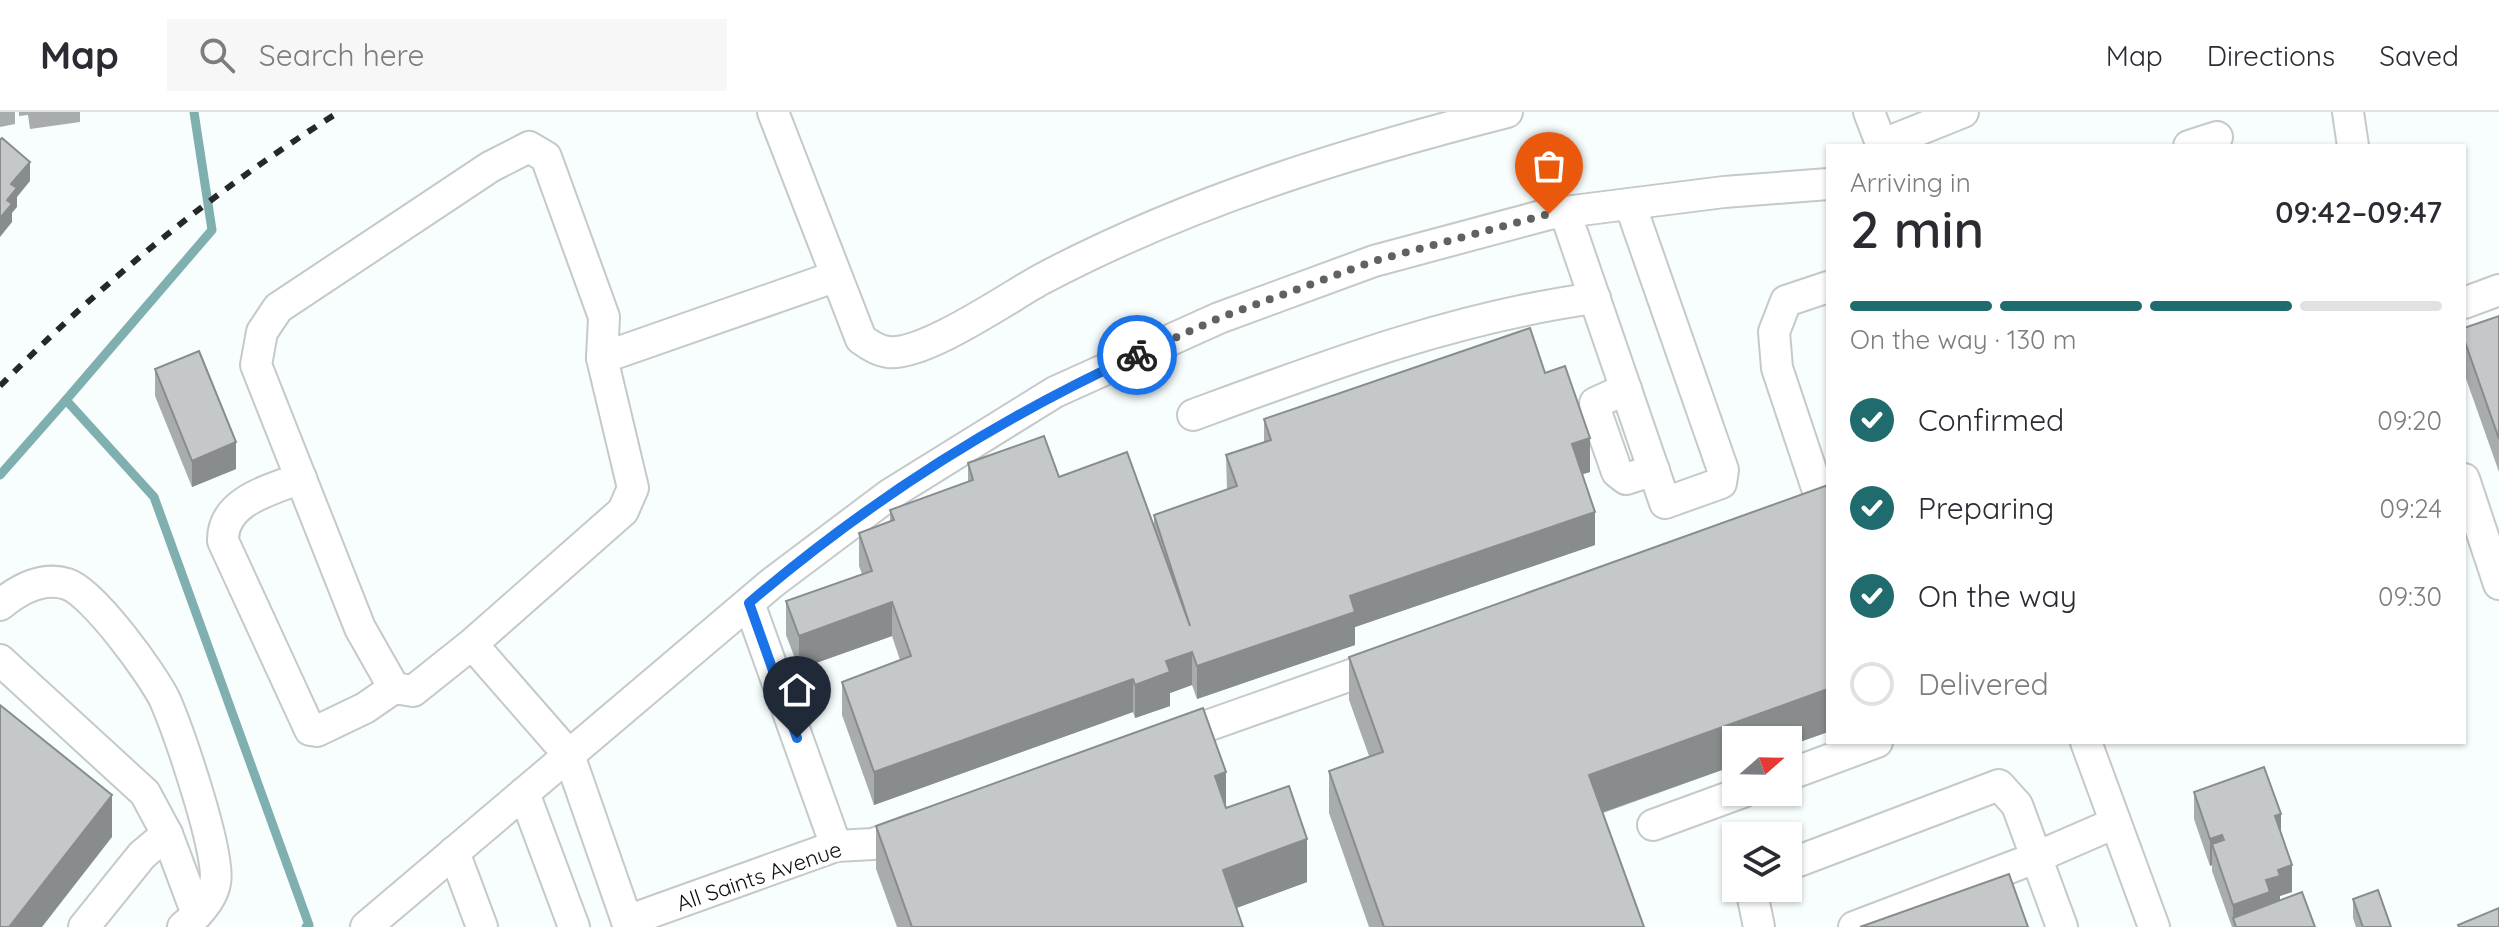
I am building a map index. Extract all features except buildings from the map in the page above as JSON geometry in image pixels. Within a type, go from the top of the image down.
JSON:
[{"type":"street","points":[[773,112],[834,277],[861,339],[888,352],[904,351],[933,341],[1042,279],[1138,232],[1274,178],[1507,112]]},
{"type":"street","points":[[1869,112],[1881,144]]},
{"type":"street","points":[[1883,144],[1963,112]]},
{"type":"street","points":[[2348,112],[2353,144]]},
{"type":"street","points":[[301,478],[251,497],[233,512],[223,527],[223,541],[310,730],[317,731],[365,708],[394,688],[413,691],[472,644],[623,511],[633,488],[602,358],[604,317],[546,157],[529,147],[490,167],[278,308],[262,332],[256,365],[301,478],[360,628],[394,688]]},
{"type":"street","points":[[379,922],[454,852],[749,603],[889,495],[1055,392],[1219,318],[1374,261],[1565,212],[1826,184]]},
{"type":"street","points":[[1565,212],[1665,503],[1721,483],[1723,470],[1630,204]]},
{"type":"street","points":[[602,358],[834,277]]},
{"type":"street","points":[[1794,517],[1826,506],[1777,368],[1774,332],[1786,301],[1826,288]]},
{"type":"street","points":[[2466,302],[2499,290]]},
{"type":"street","points":[[1193,415],[1437,330],[1513,311],[1595,298]]},
{"type":"street","points":[[2466,486],[2488,568]]},
{"type":"street","points":[[0,605],[17,591],[40,582],[67,584],[87,597],[140,659],[165,700],[212,843],[216,883],[190,921]]},
{"type":"street","points":[[749,603],[836,846]]},
{"type":"street","points":[[472,644],[569,755],[628,924]]},
{"type":"street","points":[[1139,750],[1406,656]]},
{"type":"street","points":[[0,660],[145,793],[167,834],[190,921]]},
{"type":"street","points":[[1802,770],[1872,744]]},
{"type":"street","points":[[2087,744],[2154,927]]},
{"type":"street","points":[[1802,860],[1999,785],[2017,805],[2062,927]]},
{"type":"street","points":[[524,793],[574,927]]},
{"type":"street","points":[[1653,825],[1722,800]]},
{"type":"street","name":"All Saints Avenue","points":[[628,924],[836,846],[873,844],[947,818]]},
{"type":"street","points":[[1854,927],[2037,857],[2115,823]]},
{"type":"street","points":[[84,927],[142,855],[167,834]]},
{"type":"street","points":[[454,852],[482,927]]},
{"type":"street","points":[[1754,902],[1759,927]]},
{"type":"waterway","points":[[194,112],[212,230],[66,400],[154,497],[309,925],[306,927]]},
{"type":"waterway","points":[[0,475],[66,400]]},
{"type":"railway","points":[[0,386],[79,310],[161,239],[248,173],[339,112]]},
{"type":"way so far","points":[[1137,355],[1219,318],[1374,261],[1549,214]]},
{"type":"route","points":[[797,738],[749,603],[889,495],[1055,392],[1137,355]]}]
